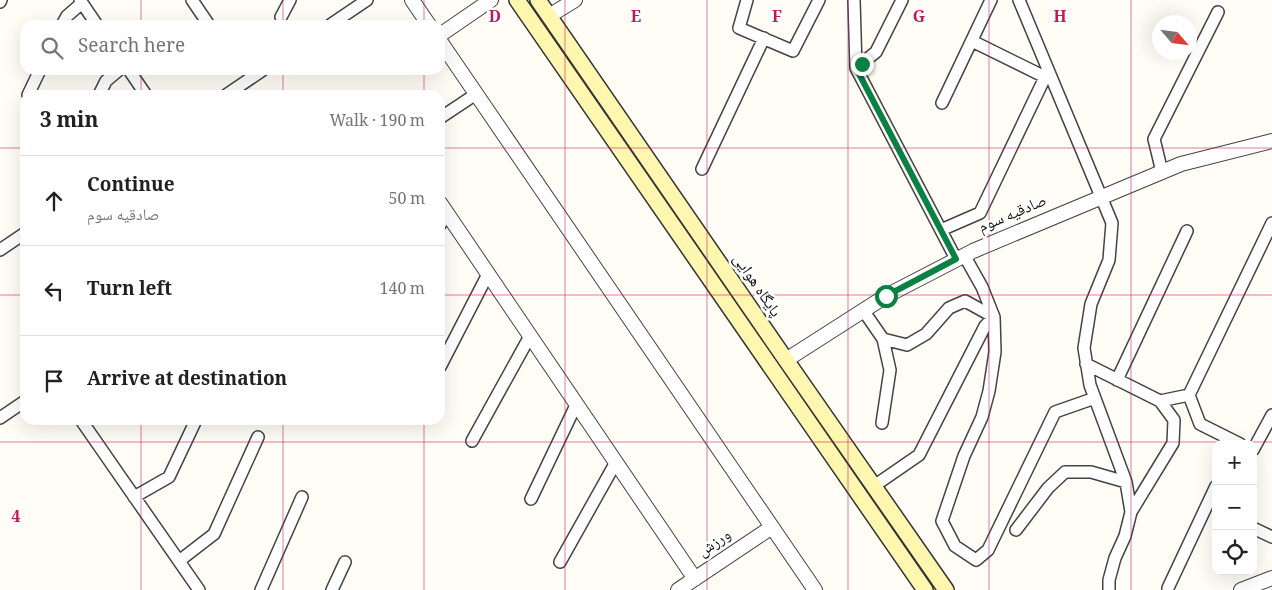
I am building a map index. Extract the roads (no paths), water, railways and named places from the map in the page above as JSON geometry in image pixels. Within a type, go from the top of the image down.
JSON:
[{"type":"main road","name":"پایگاه هوایی","points":[[517,0],[925,590]]},
{"type":"main road","name":"پایگاه هوایی","points":[[538,0],[946,590]]},
{"type":"main road","points":[[535,25],[549,16]]},
{"type":"main road","points":[[772,370],[786,360]]},
{"type":"street","points":[[192,0],[206,20]]},
{"type":"street","points":[[281,17],[290,0]]},
{"type":"street","points":[[337,20],[367,0]]},
{"type":"street","points":[[412,0],[426,20]]},
{"type":"street","points":[[445,32],[491,0]]},
{"type":"street","points":[[549,16],[575,0]]},
{"type":"street","points":[[747,0],[738,28],[793,51],[820,0]]},
{"type":"street","points":[[854,0],[856,68],[941,230],[982,287],[994,317],[995,352],[989,390],[982,417],[964,456],[942,521],[955,546],[976,560],[988,550],[1054,412],[1095,398]]},
{"type":"street","points":[[942,104],[991,0]]},
{"type":"street","points":[[1020,0],[1047,74],[1112,223],[1109,260],[1091,304],[1084,348],[1090,385],[1126,482],[1131,512]]},
{"type":"street","points":[[65,20],[81,1],[94,20]]},
{"type":"street","points":[[856,68],[876,52],[898,1]]},
{"type":"street","points":[[1162,172],[1154,139],[1218,12]]},
{"type":"street","points":[[702,169],[764,38]]},
{"type":"street","points":[[972,41],[1047,74]]},
{"type":"street","points":[[445,48],[815,590]]},
{"type":"street","points":[[941,230],[980,213],[1047,74]]},
{"type":"street","points":[[31,90],[38,75]]},
{"type":"street","points":[[102,90],[106,81],[113,75]]},
{"type":"street","points":[[132,75],[143,90]]},
{"type":"street","points":[[244,75],[247,80]]},
{"type":"street","points":[[233,90],[255,75]]},
{"type":"street","points":[[445,115],[476,94]]},
{"type":"street","name":"صادقیه سوم","points":[[786,360],[886,296],[960,257],[1181,164],[1272,141]]},
{"type":"street","points":[[445,218],[488,274],[695,579]]},
{"type":"street","points":[[1231,440],[1200,424],[1189,395],[1272,223]]},
{"type":"street","points":[[1117,380],[1187,231]]},
{"type":"street","points":[[0,250],[20,236]]},
{"type":"street","points":[[445,357],[488,274]]},
{"type":"street","points":[[883,338],[907,345],[926,334],[948,308],[965,301],[994,317]]},
{"type":"street","points":[[863,310],[883,338],[890,370],[882,423]]},
{"type":"street","points":[[874,486],[919,455],[985,326],[994,317]]},
{"type":"street","points":[[472,441],[530,336]]},
{"type":"street","points":[[1086,364],[1160,401],[1174,420],[1173,442],[1131,512],[1115,558],[1109,580],[1109,590]]},
{"type":"street","points":[[1160,401],[1189,395]]},
{"type":"street","points":[[0,418],[20,404]]},
{"type":"street","points":[[531,499],[576,405]]},
{"type":"street","points":[[1257,443],[1272,415]]},
{"type":"street","points":[[84,425],[199,590]]},
{"type":"street","points":[[134,497],[169,477],[194,425]]},
{"type":"street","points":[[179,561],[214,534],[258,436]]},
{"type":"street","points":[[560,562],[616,462]]},
{"type":"street","points":[[1016,530],[1048,488],[1065,472],[1091,472],[1126,482]]},
{"type":"street","points":[[261,590],[302,497]]},
{"type":"street","points":[[1168,590],[1211,507]]},
{"type":"street","name":"ورزش","points":[[678,590],[772,527]]},
{"type":"street","points":[[1257,530],[1272,537]]},
{"type":"street","points":[[332,590],[345,562]]},
{"type":"street","points":[[1241,590],[1272,578]]}]
